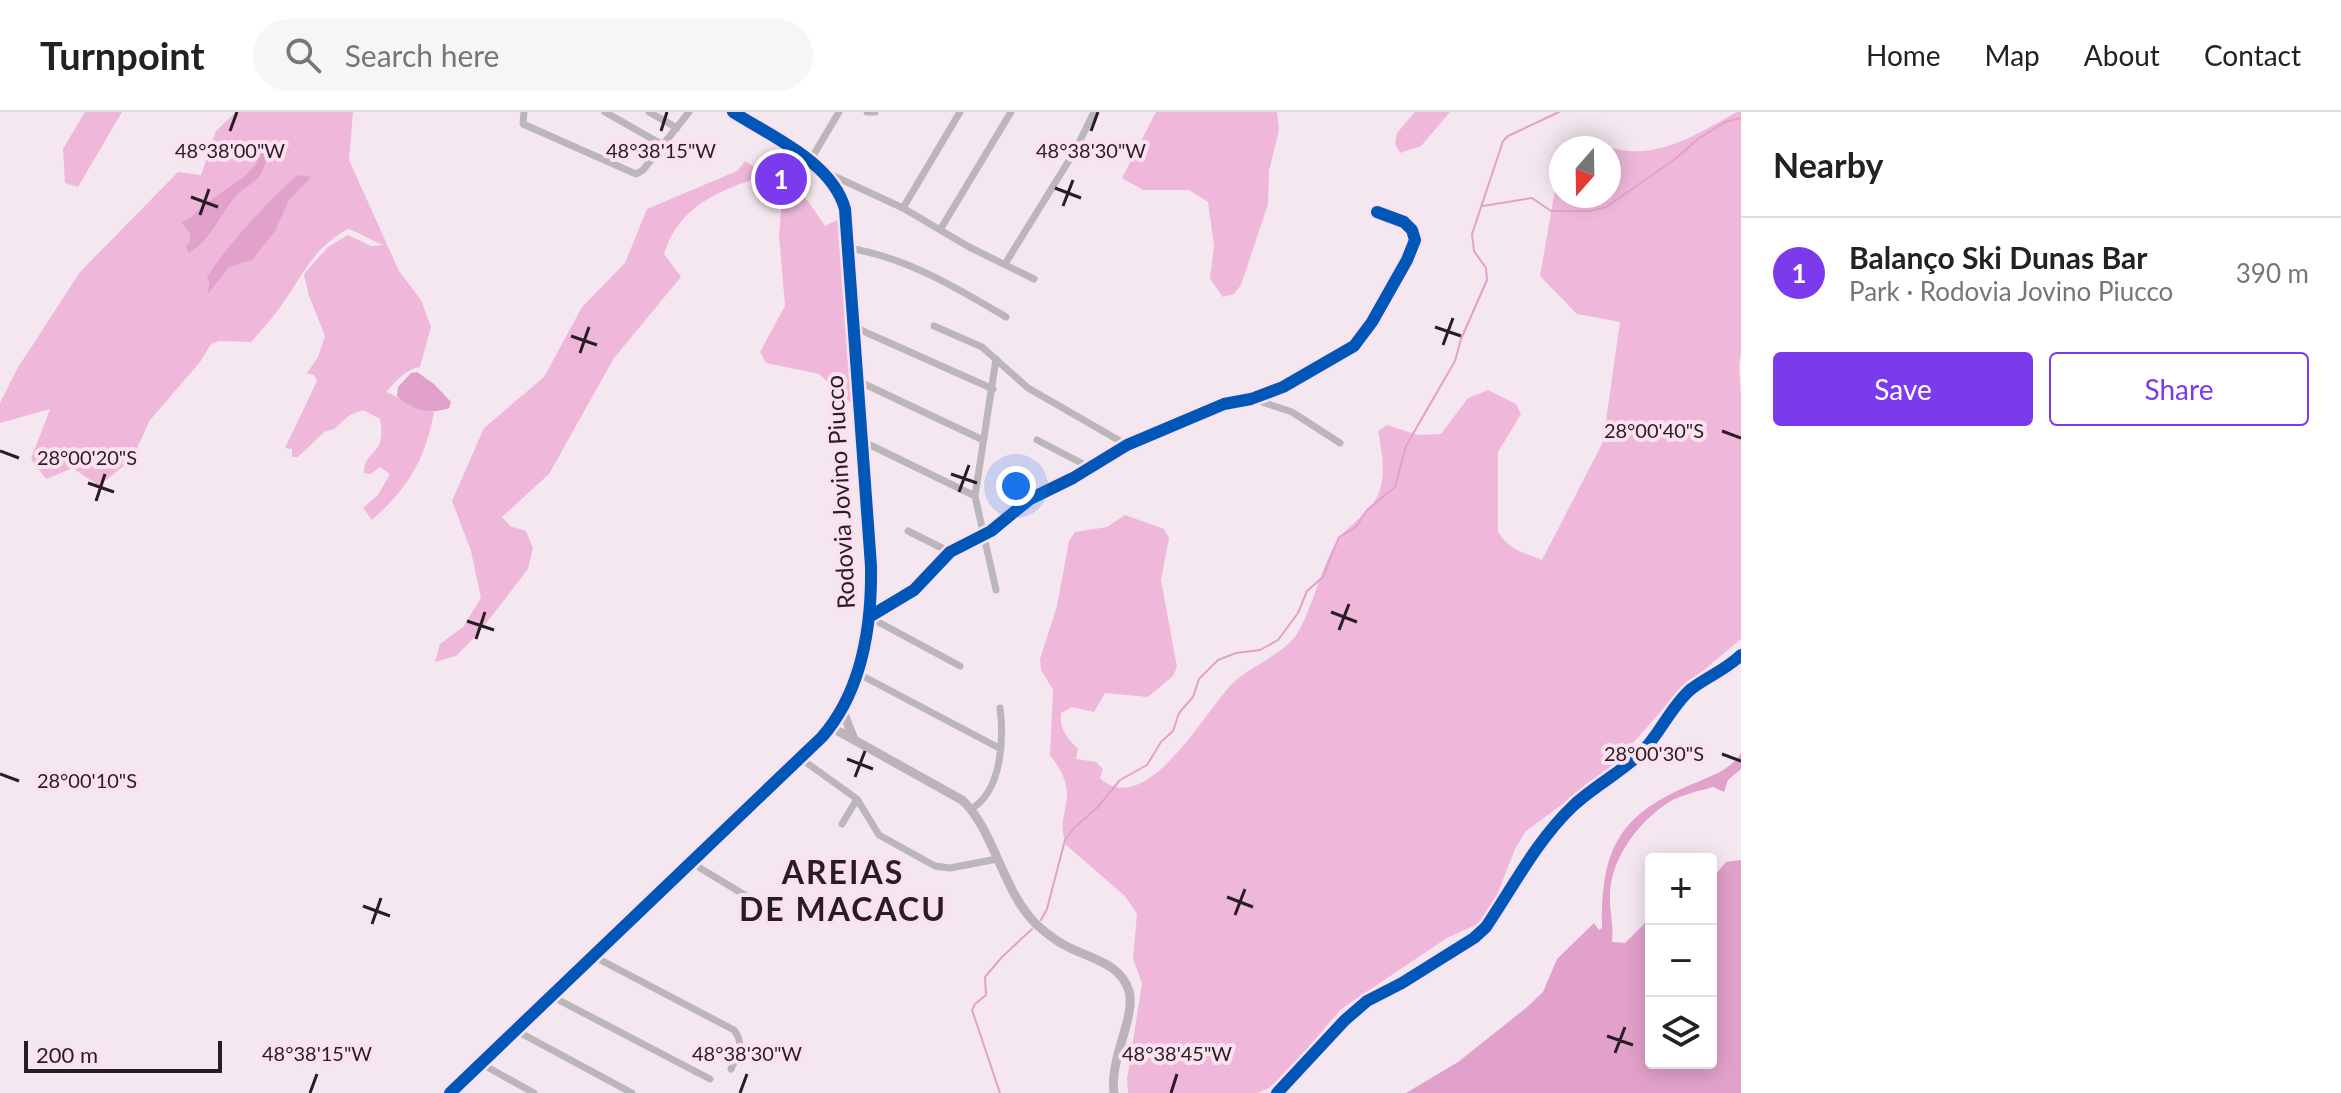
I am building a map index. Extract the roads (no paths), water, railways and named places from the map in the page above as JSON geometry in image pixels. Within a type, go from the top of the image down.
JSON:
[{"type":"main road","name":"Rodovia Jovino Piucco","points":[[450,1093],[831,727],[857,673],[869,617],[871,558],[843,201],[825,172],[733,112]]},
{"type":"main road","points":[[1277,1093],[1367,1001],[1402,983],[1474,938],[1486,927],[1551,829],[1574,805],[1638,756],[1655,739],[1678,702],[1692,689],[1741,655]]},
{"type":"main road","points":[[842,709],[854,740]]},
{"type":"main road","points":[[831,727],[956,796],[971,809],[1015,895],[1035,923],[1061,944],[1116,970],[1124,979],[1131,999],[1115,1061],[1114,1093]]},
{"type":"street","points":[[524,112],[523,124],[636,174],[643,170],[689,112]]},
{"type":"street","points":[[605,112],[663,145]]},
{"type":"street","points":[[649,112],[677,128]]},
{"type":"street","points":[[810,161],[839,112]]},
{"type":"street","points":[[867,112],[875,112]]},
{"type":"street","points":[[903,208],[960,112]]},
{"type":"street","points":[[940,230],[1011,112]]},
{"type":"street","points":[[1005,264],[1076,149],[1094,112]]},
{"type":"street","points":[[825,172],[903,208],[1034,279]]},
{"type":"street","points":[[843,201],[852,184]]},
{"type":"street","points":[[869,617],[914,590],[950,552],[1000,525],[1030,499],[1091,468],[1127,445],[1224,404],[1251,399],[1283,387],[1340,356],[1363,336],[1407,260],[1415,240],[1412,230],[1404,222],[1377,212]]},
{"type":"street","points":[[848,248],[892,260],[932,276],[1006,317]]},
{"type":"street","points":[[934,326],[982,347],[1035,393],[1127,445]]},
{"type":"street","points":[[854,327],[993,389]]},
{"type":"street","points":[[996,359],[975,496],[996,590]]},
{"type":"street","points":[[858,381],[983,440]]},
{"type":"street","points":[[1251,399],[1292,412],[1340,443]]},
{"type":"street","points":[[1037,440],[1091,468]]},
{"type":"street","points":[[862,441],[975,496]]},
{"type":"street","points":[[908,531],[950,552]]},
{"type":"street","points":[[869,617],[960,666]]},
{"type":"street","points":[[857,673],[1001,749]]},
{"type":"street","points":[[971,809],[990,790],[1003,737],[1000,708]]},
{"type":"street","points":[[800,758],[857,799],[879,835],[935,866],[950,868],[997,859]]},
{"type":"street","points":[[842,824],[857,799]]},
{"type":"street","points":[[693,861],[778,915]]},
{"type":"street","points":[[593,956],[734,1030],[740,1047],[731,1069]]},
{"type":"street","points":[[551,996],[710,1079]]},
{"type":"street","points":[[515,1030],[632,1093]]},
{"type":"street","points":[[480,1063],[534,1093]]},
{"type":"waterway","points":[[1041,920],[1047,909],[1065,840],[1074,828],[1098,807],[1120,780],[1147,765],[1161,742],[1173,731],[1179,713],[1193,697],[1199,679],[1218,660],[1236,653],[1260,650],[1278,640],[1298,613],[1307,591],[1323,577],[1339,537],[1356,527],[1367,510],[1395,487],[1406,446],[1455,361],[1461,339],[1487,280],[1486,268],[1474,251],[1472,234],[1503,141],[1559,112]]},
{"type":"waterway","points":[[1483,206],[1532,198],[1551,211],[1590,211],[1606,207],[1674,160],[1698,139],[1725,122],[1741,118]]},
{"type":"waterway","points":[[1000,1093],[972,1010],[986,995],[985,977],[1032,929]]},
{"type":"place","name":"Balanço Ski Dunas Bar","points":[[781,179]]},
{"type":"district","name":"AREIAS DE MACACU","points":[[843,892]]}]
